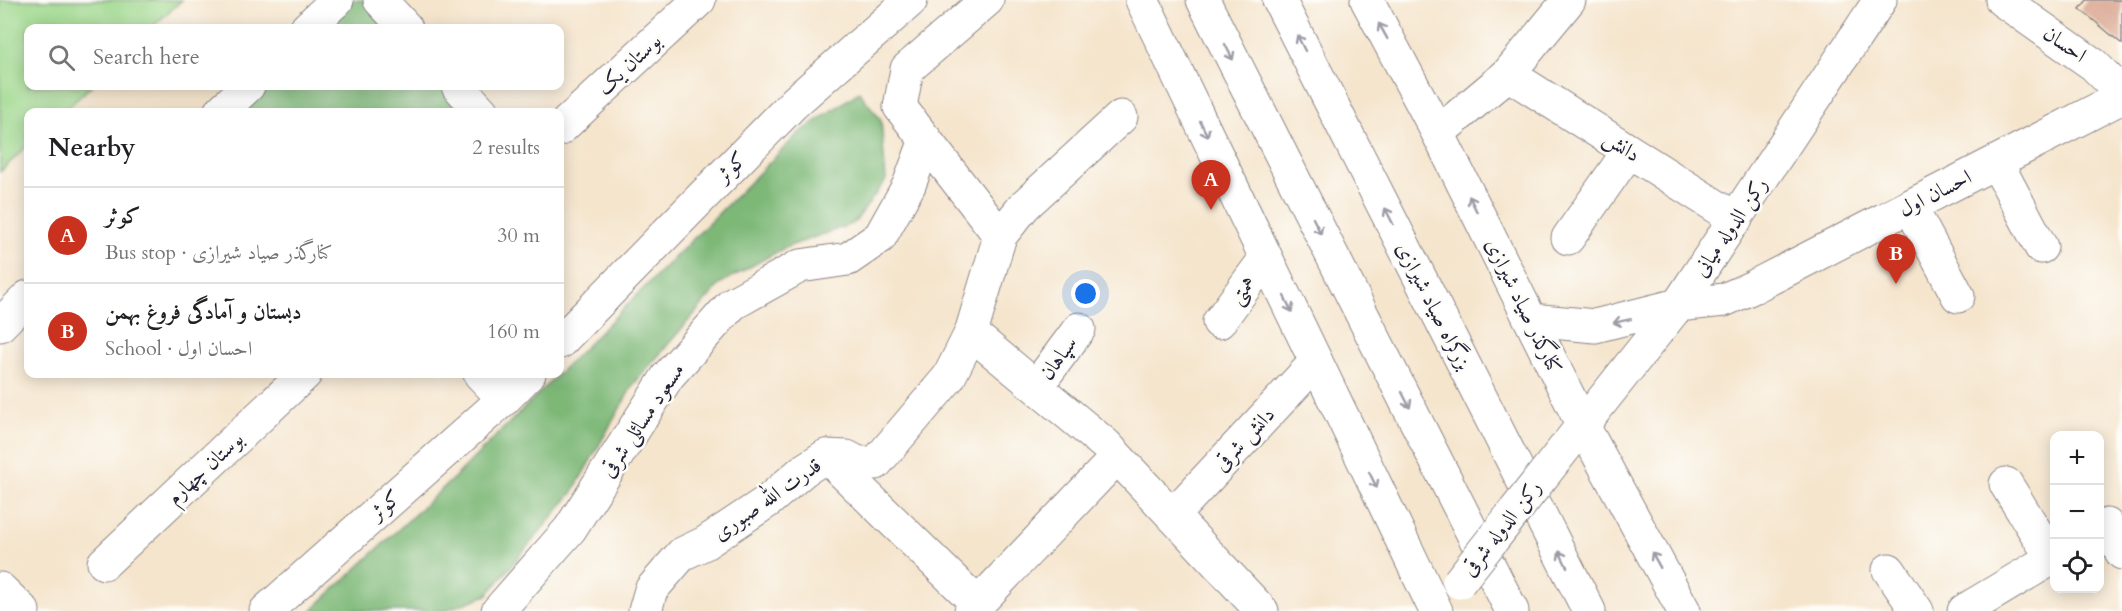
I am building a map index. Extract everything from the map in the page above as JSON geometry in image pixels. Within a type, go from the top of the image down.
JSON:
[{"type":"main road","points":[[311,24],[336,0]]},
{"type":"main road","points":[[380,0],[402,24]]},
{"type":"main road","name":"بوستان یک","points":[[564,125],[699,0]]},
{"type":"main road","name":"کوثر","points":[[564,338],[795,102],[911,0]]},
{"type":"main road","points":[[987,0],[908,69],[900,107],[1000,236],[1025,206],[1121,117]]},
{"type":"main road","points":[[1143,0],[1436,611]]},
{"type":"main road","points":[[1203,0],[1512,611]]},
{"type":"main road","name":"بزرگراه صیاد شیرازی","points":[[1279,0],[1589,611]]},
{"type":"main road","name":"کنارگذر صیاد شیرازی","points":[[1367,0],[1438,134],[1531,320],[1575,435],[1684,611]]},
{"type":"main road","points":[[1438,134],[1508,74],[1569,0]]},
{"type":"main road","name":"رکن الدوله میانی","points":[[1575,435],[1678,305],[1880,0]]},
{"type":"main road","name":"احسان","points":[[2002,0],[2094,64],[2122,93]]},
{"type":"main road","name":"دانش","points":[[1508,74],[1736,219]]},
{"type":"main road","points":[[462,90],[478,108]]},
{"type":"main road","name":"احسان اول","points":[[1531,320],[1595,326],[1678,305],[1724,300],[2122,98]]},
{"type":"main road","name":"مسعود مسائلی شرقی","points":[[498,611],[570,529],[668,376],[732,304],[800,266],[848,259],[880,237],[909,185],[926,140]]},
{"type":"main road","points":[[1568,238],[1629,150]]},
{"type":"main road","points":[[1996,162],[2041,248]]},
{"type":"main road","points":[[1910,206],[1958,296]]},
{"type":"main road","name":"قدرت الله صبوری","points":[[645,611],[651,590],[682,554],[705,543],[768,501],[804,470],[826,456],[847,457],[858,463],[876,463],[949,377],[971,333],[1000,236]]},
{"type":"main road","name":"همتی","points":[[1219,322],[1266,258]]},
{"type":"main road","points":[[0,325],[24,301]]},
{"type":"main road","name":"سپاهان","points":[[1036,387],[1079,329]]},
{"type":"main road","points":[[971,333],[1117,457],[1262,611]]},
{"type":"main road","name":"دانش شرقی","points":[[1172,516],[1316,362]]},
{"type":"main road","name":"بوستان چهارم","points":[[104,563],[301,378]]},
{"type":"main road","points":[[484,378],[504,399]]},
{"type":"main road","name":"کوثر","points":[[266,611],[525,378]]},
{"type":"main road","name":"رکن الدوله شرقی","points":[[1436,611],[1575,435]]},
{"type":"main road","points":[[826,456],[974,607],[1117,457]]},
{"type":"main road","points":[[2006,484],[2050,553]]},
{"type":"main road","points":[[1964,611],[2050,560]]},
{"type":"main road","points":[[1889,570],[1917,611]]},
{"type":"main road","points":[[0,589],[23,611]]},
{"type":"green space","points":[[0,0],[182,0],[155,24],[24,24],[24,90],[87,90],[67,108],[24,108],[24,149],[0,172]]},
{"type":"green space","points":[[353,0],[364,0],[386,24],[328,24]]},
{"type":"green space","points":[[261,90],[446,90],[463,108],[244,108]]},
{"type":"green space","points":[[859,92],[881,120],[886,180],[854,223],[784,248],[721,283],[633,385],[572,493],[487,595],[444,611],[311,611],[457,475],[554,378],[564,378],[564,368],[799,133]]},
{"type":"building","points":[[2087,0],[2122,0],[2122,44],[2080,9]]},
{"type":"place","name":"کوثر","points":[[1211,210]]},
{"type":"place","name":"دبستان و آمادگی فروغ بهمن","points":[[1896,284]]}]
